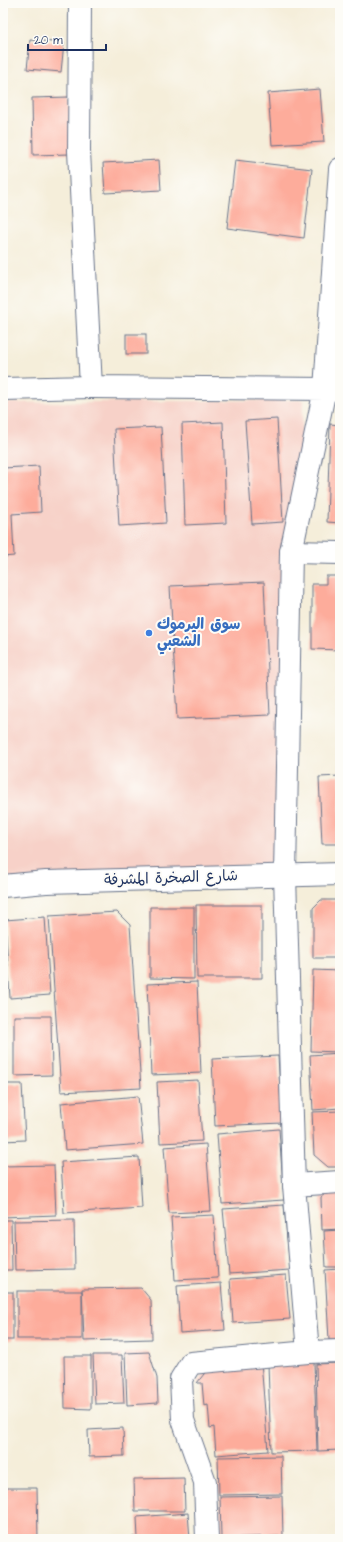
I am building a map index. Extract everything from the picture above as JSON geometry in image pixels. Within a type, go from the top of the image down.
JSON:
[{"type":"street","points":[[80,3],[80,151],[91,387]]},
{"type":"street","points":[[308,1352],[294,1185],[285,875],[291,552],[332,390],[340,169]]},
{"type":"street","points":[[3,389],[91,387],[332,390]]},
{"type":"street","points":[[291,552],[340,553]]},
{"type":"street","name":"شارع الصخرة المشرفة","points":[[3,886],[46,882],[340,874]]},
{"type":"street","points":[[294,1185],[340,1182]]},
{"type":"street","points":[[207,1539],[205,1482],[183,1420],[180,1379],[191,1363],[308,1352],[340,1351]]},
{"type":"shaded area","name":"سوق اليرموك الشعبي","points":[[303,400],[286,863],[3,883],[3,403]]},
{"type":"building","points":[[30,40],[64,43],[61,72],[27,69]]},
{"type":"building","points":[[320,89],[324,142],[272,145],[268,93]]},
{"type":"building","points":[[69,97],[70,154],[33,155],[32,98]]},
{"type":"building","points":[[159,160],[161,190],[105,193],[103,163]]},
{"type":"building","points":[[235,160],[312,169],[304,238],[227,228]]},
{"type":"building","points":[[126,334],[146,334],[146,354],[126,354]]},
{"type":"building","points":[[277,419],[283,522],[252,524],[245,421]]},
{"type":"building","points":[[223,422],[226,523],[185,525],[182,424]]},
{"type":"building","points":[[330,424],[340,425],[340,523],[327,522]]},
{"type":"building","points":[[161,427],[166,523],[119,526],[114,429]]},
{"type":"building","points":[[39,466],[41,512],[12,514],[14,556],[3,557],[3,468]]},
{"type":"building","points":[[326,576],[340,576],[340,650],[312,649],[312,584],[326,584]]},
{"type":"building","points":[[264,582],[270,715],[177,719],[170,586]]},
{"type":"building","points":[[340,776],[340,844],[322,844],[319,777]]},
{"type":"building","points":[[321,900],[340,900],[340,958],[313,958],[313,908]]},
{"type":"building","points":[[196,905],[262,905],[262,978],[197,978]]},
{"type":"building","points":[[150,907],[194,907],[194,979],[150,978]]},
{"type":"building","points":[[117,912],[130,925],[141,1088],[61,1092],[49,916]]},
{"type":"building","points":[[45,917],[50,995],[10,998],[5,920]]},
{"type":"building","points":[[313,970],[340,971],[340,1052],[311,1051]]},
{"type":"building","points":[[197,982],[201,1073],[151,1075],[147,984]]},
{"type":"building","points":[[4,1002],[6,1066],[3,1066]]},
{"type":"building","points":[[14,1016],[51,1016],[52,1075],[14,1076]]},
{"type":"building","points":[[340,1053],[340,1108],[313,1110],[310,1055]]},
{"type":"building","points":[[278,1056],[282,1123],[215,1126],[212,1059]]},
{"type":"building","points":[[198,1080],[202,1141],[160,1143],[157,1082]]},
{"type":"building","points":[[3,1084],[22,1084],[25,1140],[3,1141]]},
{"type":"building","points":[[138,1096],[143,1144],[65,1150],[61,1103]]},
{"type":"building","points":[[340,1111],[340,1167],[328,1167],[314,1155],[312,1112]]},
{"type":"building","points":[[279,1129],[284,1200],[222,1204],[217,1134]]},
{"type":"building","points":[[206,1144],[211,1211],[169,1213],[164,1147]]},
{"type":"building","points":[[139,1157],[142,1208],[64,1213],[61,1162]]},
{"type":"building","points":[[54,1165],[56,1215],[3,1217],[3,1166]]},
{"type":"building","points":[[332,1189],[340,1189],[340,1229],[322,1230],[321,1197]]},
{"type":"building","points":[[284,1205],[290,1270],[229,1274],[223,1209]]},
{"type":"building","points":[[214,1215],[218,1278],[175,1280],[171,1217]]},
{"type":"building","points":[[3,1220],[11,1220],[12,1270],[3,1270]]},
{"type":"building","points":[[74,1220],[75,1269],[15,1270],[14,1221]]},
{"type":"building","points":[[340,1230],[340,1267],[326,1267],[324,1231]]},
{"type":"building","points":[[340,1269],[340,1340],[329,1340],[325,1270]]},
{"type":"building","points":[[286,1275],[290,1319],[233,1323],[230,1279]]},
{"type":"building","points":[[221,1283],[225,1330],[180,1333],[177,1286]]},
{"type":"building","points":[[141,1288],[151,1300],[152,1339],[84,1341],[82,1289]]},
{"type":"building","points":[[17,1291],[82,1291],[82,1339],[17,1339]]},
{"type":"building","points":[[3,1292],[13,1292],[13,1340],[3,1340]]},
{"type":"building","points":[[149,1352],[157,1378],[158,1403],[127,1405],[125,1353]]},
{"type":"building","points":[[93,1355],[122,1355],[124,1403],[95,1404]]},
{"type":"building","points":[[64,1356],[91,1356],[91,1409],[65,1408]]},
{"type":"building","points":[[261,1361],[268,1451],[216,1455],[214,1427],[210,1428],[208,1405],[204,1406],[202,1383],[197,1383],[211,1365]]},
{"type":"building","points":[[314,1363],[317,1451],[271,1452],[268,1364]]},
{"type":"building","points":[[340,1363],[340,1450],[318,1451],[316,1364]]},
{"type":"building","points":[[123,1428],[124,1456],[89,1457],[88,1430]]},
{"type":"building","points":[[281,1456],[282,1494],[219,1495],[218,1457]]},
{"type":"building","points":[[184,1478],[185,1511],[135,1511],[134,1479]]},
{"type":"building","points":[[3,1488],[37,1488],[38,1539],[3,1539]]},
{"type":"building","points":[[282,1496],[283,1536],[221,1538],[220,1497]]},
{"type":"building","points":[[188,1513],[190,1539],[138,1539],[137,1517]]},
{"type":"building","points":[[95,1537],[135,1537],[135,1539],[95,1539]]},
{"type":"place","name":"سوق اليرموك الشعبي","points":[[149,633]]}]
